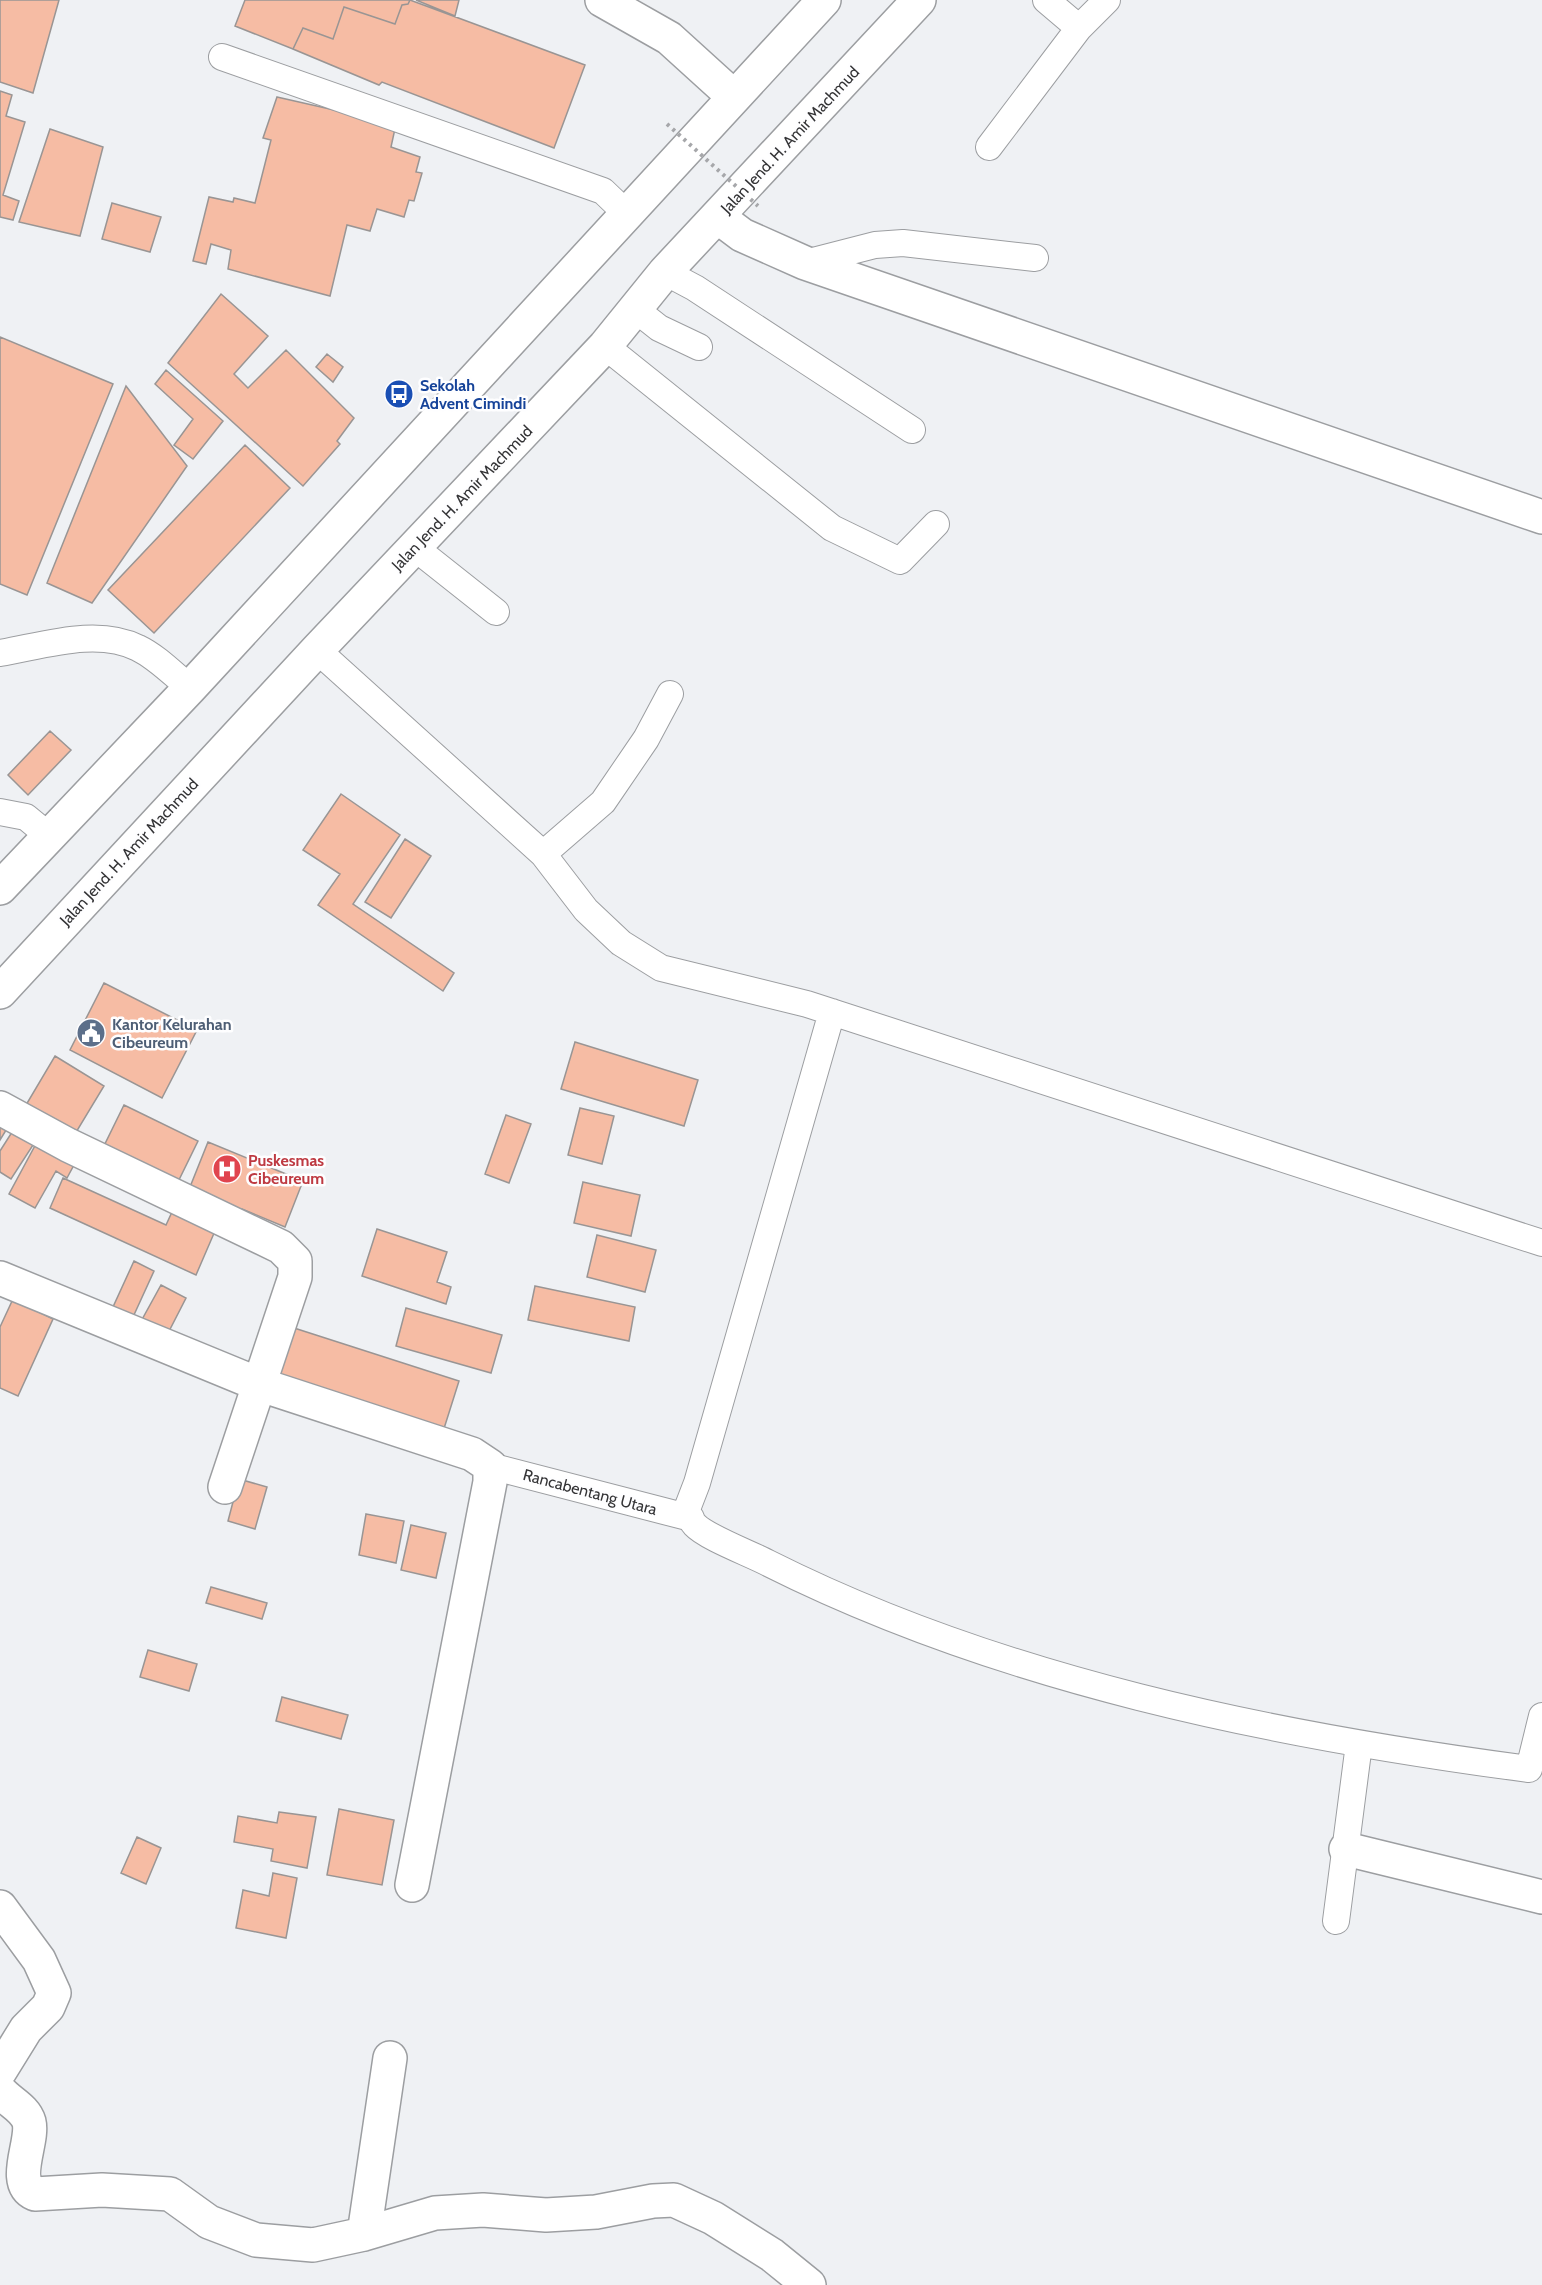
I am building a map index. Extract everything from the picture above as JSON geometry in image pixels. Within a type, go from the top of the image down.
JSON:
[{"type":"main road","points":[[602,0],[669,38],[734,97]]},
{"type":"main road","points":[[0,888],[190,688],[824,0]]},
{"type":"main road","name":"Jalan Jend. H. Amir Machmud","points":[[0,992],[317,650],[605,346],[664,272],[919,0]]},
{"type":"main road","points":[[718,217],[741,235],[804,263],[1542,517]]},
{"type":"main road","points":[[0,1108],[79,1150],[280,1247],[295,1261],[295,1277],[225,1488]]},
{"type":"main road","points":[[0,1278],[258,1384],[472,1454],[490,1466],[490,1482],[412,1885]]},
{"type":"main road","points":[[1346,1849],[1542,1897]]},
{"type":"main road","points":[[0,1907],[39,1960],[54,1993],[48,2007],[26,2029],[0,2071]]},
{"type":"main road","points":[[364,2234],[390,2058]]},
{"type":"main road","points":[[0,2091],[24,2112],[29,2121],[24,2169],[25,2185],[35,2194],[102,2190],[170,2194],[209,2222],[256,2240],[313,2245],[364,2234],[435,2213],[483,2210],[546,2216],[596,2212],[653,2200],[674,2200],[713,2218],[772,2255],[809,2285]]},
{"type":"lane","points":[[1046,0],[1079,28]]},
{"type":"lane","points":[[989,147],[1079,28],[1107,0]]},
{"type":"lane","points":[[222,57],[603,191],[626,213]]},
{"type":"lane","points":[[804,263],[875,245],[903,243],[1035,258]]},
{"type":"lane","points":[[664,272],[695,288],[912,430]]},
{"type":"lane","points":[[635,309],[659,328],[699,347]]},
{"type":"lane","points":[[605,346],[832,528],[900,561],[936,524]]},
{"type":"lane","points":[[414,547],[496,612]]},
{"type":"lane","points":[[0,653],[84,639],[106,639],[138,648],[190,688]]},
{"type":"lane","points":[[317,650],[543,854],[585,910],[621,943],[661,968],[832,1012],[1542,1243]]},
{"type":"lane","points":[[543,854],[603,802],[646,739],[670,694]]},
{"type":"lane","points":[[0,812],[26,817],[49,836]]},
{"type":"lane","points":[[832,1012],[697,1483],[687,1509],[696,1526],[793,1575],[925,1630],[1023,1665],[1252,1724],[1359,1744],[1535,1770],[1542,1716]]},
{"type":"lane","name":"Rancabentang Utara","points":[[490,1466],[691,1518]]},
{"type":"lane","points":[[1336,1921],[1359,1744]]},
{"type":"path","points":[[667,124],[758,206]]},
{"type":"building","points":[[0,0],[59,0],[33,93],[0,82]]},
{"type":"building","points":[[245,0],[410,0],[408,4],[402,5],[395,24],[344,7],[333,39],[303,28],[293,49],[235,26]]},
{"type":"building","points":[[410,0],[585,65],[554,148],[382,82],[379,85],[293,49],[303,28],[333,39],[344,7],[395,24],[402,5],[408,4]]},
{"type":"building","points":[[416,0],[459,0],[455,16]]},
{"type":"building","points":[[0,91],[12,95],[6,116],[25,122],[3,195],[19,201],[13,220],[0,217]]},
{"type":"building","points":[[277,97],[396,124],[391,147],[420,157],[416,172],[422,173],[414,201],[409,200],[404,217],[377,209],[370,231],[347,225],[330,296],[228,269],[231,250],[211,244],[206,264],[193,261],[209,197],[233,202],[234,198],[255,203],[271,140],[263,138]]},
{"type":"building","points":[[50,129],[103,147],[80,236],[19,222]]},
{"type":"building","points":[[112,203],[161,217],[150,252],[102,239]]},
{"type":"building","points":[[221,294],[268,336],[234,374],[248,388],[286,350],[354,418],[337,441],[340,444],[303,486],[168,363]]},
{"type":"building","points":[[0,337],[113,384],[27,595],[0,584]]},
{"type":"building","points":[[327,354],[343,367],[333,382],[316,367]]},
{"type":"building","points":[[166,370],[223,421],[193,459],[174,445],[193,419],[155,384]]},
{"type":"building","points":[[126,386],[187,466],[92,603],[47,583]]},
{"type":"building","points":[[245,445],[290,488],[154,633],[108,590]]},
{"type":"building","points":[[50,731],[71,750],[28,795],[8,775]]},
{"type":"building","points":[[341,794],[400,835],[353,904],[454,973],[443,991],[318,905],[340,874],[303,850]]},
{"type":"building","points":[[405,839],[431,856],[391,918],[365,902]]},
{"type":"building","points":[[104,983],[197,1030],[162,1098],[70,1050]]},
{"type":"building","points":[[575,1042],[698,1080],[684,1126],[561,1089]]},
{"type":"building","points":[[55,1056],[104,1086],[72,1139],[23,1110]]},
{"type":"building","points":[[124,1105],[198,1141],[174,1190],[100,1154]]},
{"type":"building","points":[[580,1108],[614,1116],[602,1164],[568,1155]]},
{"type":"building","points":[[506,1115],[531,1124],[509,1183],[485,1174]]},
{"type":"building","points":[[0,1116],[11,1122],[0,1140]]},
{"type":"building","points":[[14,1129],[35,1142],[11,1179],[0,1172],[0,1151]]},
{"type":"building","points":[[37,1142],[75,1163],[67,1178],[56,1171],[35,1208],[9,1194]]},
{"type":"building","points":[[208,1142],[303,1181],[285,1227],[242,1209],[239,1216],[190,1187]]},
{"type":"building","points":[[63,1178],[166,1225],[172,1212],[215,1231],[196,1275],[50,1208]]},
{"type":"building","points":[[583,1182],[640,1195],[631,1236],[574,1223]]},
{"type":"building","points":[[377,1229],[447,1252],[437,1282],[451,1287],[446,1304],[362,1276]]},
{"type":"building","points":[[597,1235],[656,1250],[645,1292],[587,1277]]},
{"type":"building","points":[[134,1261],[154,1271],[133,1317],[113,1307]]},
{"type":"building","points":[[161,1285],[186,1298],[165,1339],[139,1325]]},
{"type":"building","points":[[535,1286],[635,1307],[629,1341],[528,1320]]},
{"type":"building","points":[[13,1299],[53,1319],[18,1396],[0,1388],[0,1327]]},
{"type":"building","points":[[406,1308],[502,1335],[491,1373],[396,1346]]},
{"type":"building","points":[[291,1327],[459,1381],[441,1438],[273,1383]]},
{"type":"building","points":[[239,1479],[267,1487],[255,1529],[228,1521]]},
{"type":"building","points":[[366,1514],[404,1521],[396,1563],[359,1555]]},
{"type":"building","points":[[411,1525],[446,1533],[436,1578],[401,1570]]},
{"type":"building","points":[[211,1587],[267,1603],[262,1619],[206,1603]]},
{"type":"building","points":[[148,1650],[197,1664],[189,1691],[140,1677]]},
{"type":"building","points":[[282,1697],[348,1715],[341,1739],[276,1721]]},
{"type":"building","points":[[339,1809],[394,1820],[382,1885],[327,1875]]},
{"type":"building","points":[[279,1812],[316,1817],[307,1868],[271,1861],[273,1849],[234,1842],[238,1816],[277,1823]]},
{"type":"building","points":[[137,1837],[161,1848],[146,1884],[121,1873]]},
{"type":"building","points":[[273,1873],[297,1878],[286,1938],[236,1928],[243,1890],[269,1896]]},
{"type":"place","name":"Sekolah Advent Cimindi","points":[[399,394]]},
{"type":"place","name":"Kantor Kelurahan Cibeureum","points":[[91,1033]]},
{"type":"place","name":"Puskesmas Cibeureum","points":[[227,1169]]}]
